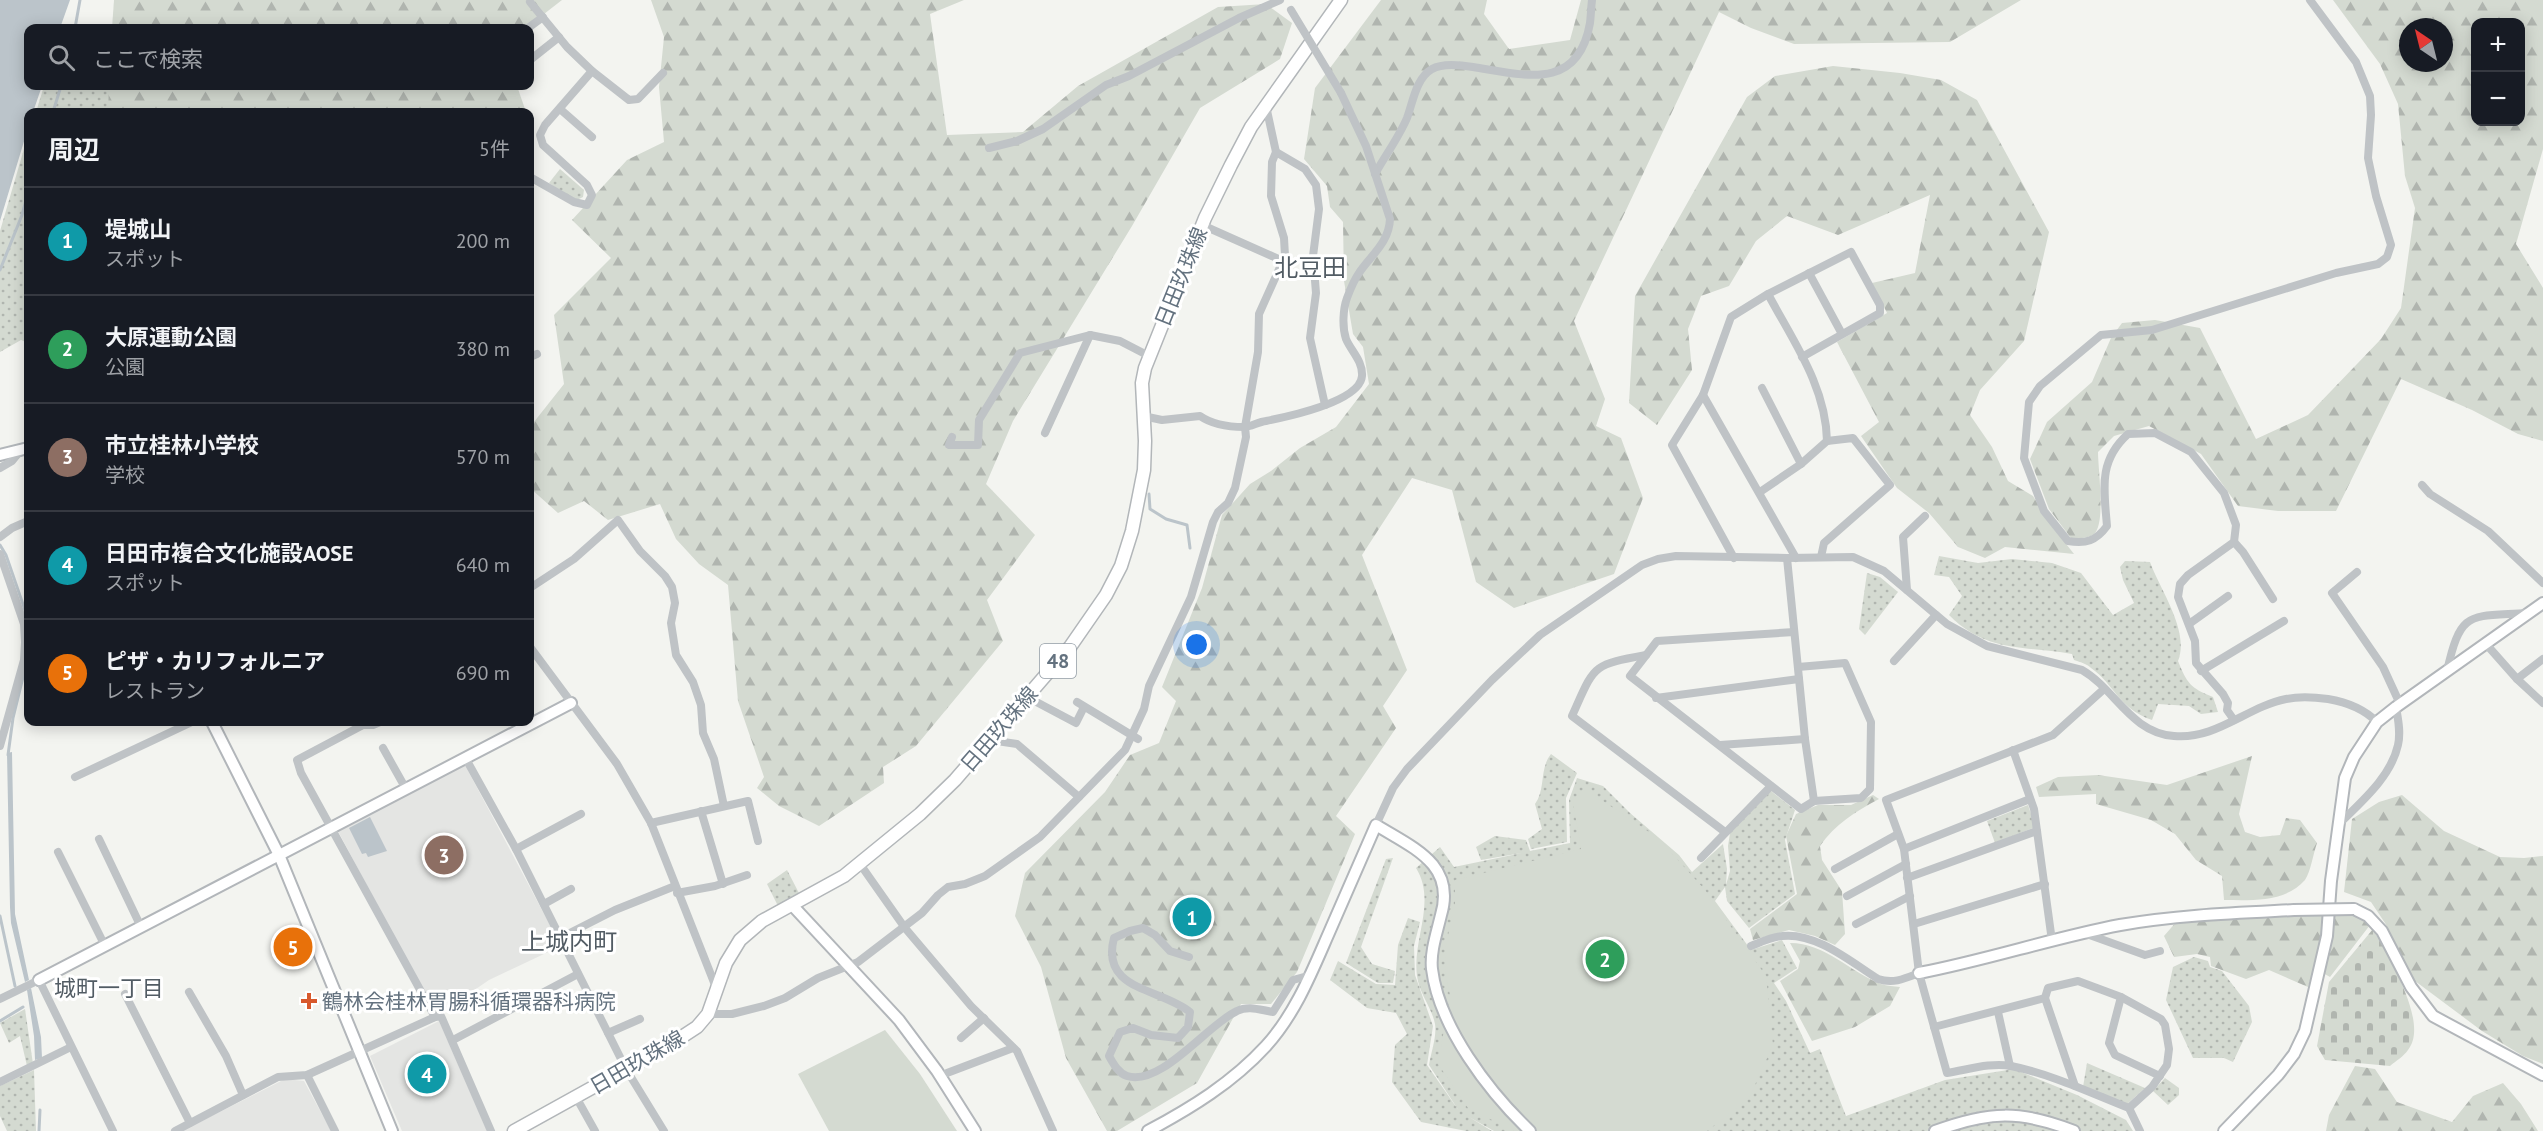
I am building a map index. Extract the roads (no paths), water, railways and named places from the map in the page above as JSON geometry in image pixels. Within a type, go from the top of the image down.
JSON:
[{"type":"main road","name":"日田玖珠線","points":[[514,1131],[671,1044],[697,1026],[708,1014],[726,963],[740,940],[762,921],[792,906],[860,864],[920,814],[990,740],[1089,623],[1121,566],[1137,511],[1144,470],[1142,383],[1149,356],[1202,225],[1236,156],[1266,106],[1341,0]]},
{"type":"street","points":[[989,148],[1017,141],[1043,129],[1106,85],[1129,76],[1239,18],[1280,0]]},
{"type":"street","points":[[1143,416],[1162,420],[1200,416],[1209,422],[1245,427],[1292,417],[1325,405],[1357,386],[1362,376],[1357,355],[1346,338],[1343,318],[1346,300],[1358,274],[1383,244],[1389,231],[1390,219],[1366,147],[1341,93],[1286,0]]},
{"type":"street","points":[[1375,174],[1407,118],[1414,95],[1431,69],[1441,66],[1464,66],[1524,75],[1545,75],[1561,71],[1573,63],[1584,44],[1590,24],[1592,0]]},
{"type":"street","points":[[2234,720],[2227,710],[2228,703],[2223,694],[2196,663],[2195,642],[2178,597],[2180,584],[2188,575],[2234,542],[2236,525],[2224,493],[2191,452],[2155,433],[2128,434],[2115,446],[2103,476],[2107,526],[2099,537],[2084,543],[2068,541],[2044,510],[2024,458],[2025,423],[2029,402],[2040,386],[2101,335],[2152,330],[2336,273],[2378,264],[2387,257],[2391,246],[2376,196],[2368,158],[2370,96],[2356,62],[2310,0]]},
{"type":"street","points":[[530,2],[559,37],[592,71],[629,100],[638,99],[663,73]]},
{"type":"street","points":[[533,24],[543,17]]},
{"type":"street","points":[[534,57],[559,37]]},
{"type":"street","points":[[534,179],[574,202],[587,205],[592,195],[587,185],[543,145],[540,135],[545,125],[592,71]]},
{"type":"street","points":[[708,1014],[732,1014],[764,1006],[785,998],[818,978],[850,965],[877,950],[948,887],[965,884],[985,876],[1030,846],[1125,750],[1134,738],[1149,686],[1191,597],[1213,522],[1218,512],[1228,503],[1235,488],[1246,437],[1245,427],[1258,352],[1259,314],[1283,261],[1286,249],[1270,196],[1272,162],[1276,152],[1266,106]]},
{"type":"street","points":[[560,109],[592,137]]},
{"type":"street","points":[[1276,152],[1305,169],[1316,185],[1319,209],[1313,256],[1316,293],[1310,338],[1325,405]]},
{"type":"street","points":[[1202,225],[1283,261]]},
{"type":"street","points":[[1734,558],[1672,445],[1703,395],[1731,317],[1767,294],[1851,252],[1880,305],[1880,313],[1802,357]]},
{"type":"street","points":[[1809,273],[1842,334]]},
{"type":"street","points":[[1767,294],[1818,389],[1827,441]]},
{"type":"street","points":[[1045,433],[1090,335]]},
{"type":"street","points":[[952,437],[949,445],[978,445],[979,420],[1020,353],[1090,335],[1120,341],[1149,356]]},
{"type":"street","points":[[1762,388],[1801,464]]},
{"type":"street","points":[[1703,395],[1796,558]]},
{"type":"street","points":[[1760,492],[1801,464],[1827,441],[1853,438],[1890,485],[1824,543],[1821,557]]},
{"type":"street","points":[[0,455],[24,449]]},
{"type":"street","points":[[0,468],[12,462],[24,450]]},
{"type":"street","points":[[2422,485],[2430,494],[2488,531],[2543,583]]},
{"type":"street","points":[[1906,590],[1903,537],[1925,516]]},
{"type":"street","points":[[534,585],[574,559],[618,520],[672,587],[675,603],[671,623],[676,655],[693,682],[701,705],[703,732],[714,759],[724,806]]},
{"type":"street","points":[[0,537],[12,528],[24,524]]},
{"type":"street","points":[[2234,542],[2273,599]]},
{"type":"street","points":[[0,554],[24,608],[24,660],[0,746]]},
{"type":"street","points":[[1148,1131],[1214,1092],[1238,1073],[1266,1045],[1286,1019],[1311,975],[1393,788],[1407,769],[1492,680],[1539,636],[1642,565],[1676,556],[1853,557],[1884,571],[1947,624],[1987,646],[2082,670],[2093,676],[2120,707],[2140,724],[2155,732],[2173,736],[2198,735],[2285,699],[2310,696],[2337,700],[2362,709],[2377,722]]},
{"type":"street","points":[[1787,558],[1805,739],[1814,801]]},
{"type":"street","points":[[2337,825],[2382,777],[2394,756],[2399,730],[2398,705],[2383,667],[2332,592],[2357,572]]},
{"type":"street","points":[[2189,624],[2228,596]]},
{"type":"street","points":[[2224,1131],[2278,1075],[2294,1054],[2305,1031],[2327,936],[2337,825],[2345,778],[2354,757],[2377,722],[2543,603]]},
{"type":"street","points":[[2447,671],[2459,629],[2468,621],[2482,615],[2529,613]]},
{"type":"street","points":[[1894,661],[1936,615]]},
{"type":"street","points":[[2201,671],[2284,621]]},
{"type":"street","points":[[1794,632],[1657,641],[1630,676],[1801,809],[1814,801],[1852,800],[1867,794],[1870,789],[1871,722],[1845,663],[1798,667]]},
{"type":"street","points":[[2486,644],[2517,679],[2543,702]]},
{"type":"street","points":[[534,653],[617,764],[651,823],[717,991]]},
{"type":"street","points":[[1646,655],[1611,662],[1596,669],[1572,716],[1725,832]]},
{"type":"street","points":[[2517,679],[2543,659]]},
{"type":"street","points":[[1656,698],[1799,679]]},
{"type":"street","points":[[2104,689],[2053,735],[1886,800],[1904,849],[1919,973],[1947,1073],[1982,1067],[2010,1066],[2076,1086],[2129,1108],[2140,1131]]},
{"type":"street","points":[[1027,697],[1076,723],[1080,704],[1134,738]]},
{"type":"street","points":[[534,723],[571,704]]},
{"type":"street","points":[[75,777],[183,726]]},
{"type":"street","points":[[214,726],[279,855],[392,1131]]},
{"type":"street","points":[[361,726],[297,760],[301,773],[333,827],[435,1017]]},
{"type":"street","points":[[0,998],[529,726]]},
{"type":"street","points":[[1719,745],[1805,739]]},
{"type":"street","points":[[990,740],[1017,744],[1079,797]]},
{"type":"street","points":[[383,748],[406,789]]},
{"type":"street","points":[[2013,750],[2030,798],[2037,831],[2052,941]]},
{"type":"street","points":[[466,759],[516,849],[626,1069],[663,1131]]},
{"type":"street","points":[[1701,858],[1771,786]]},
{"type":"street","points":[[1904,849],[2030,798]]},
{"type":"street","points":[[651,823],[748,801],[759,841]]},
{"type":"street","points":[[701,811],[723,884]]},
{"type":"street","points":[[516,849],[581,814]]},
{"type":"street","points":[[1376,825],[1426,857],[1435,865],[1443,880],[1446,900],[1435,937],[1432,968],[1442,1003],[1459,1040],[1483,1078],[1530,1131]]},
{"type":"street","points":[[1907,878],[2037,831]]},
{"type":"street","points":[[1835,869],[1898,834]]},
{"type":"street","points":[[99,839],[141,927]]},
{"type":"street","points":[[58,852],[105,946]]},
{"type":"street","points":[[860,864],[904,928],[1013,1048],[1053,1131]]},
{"type":"street","points":[[1847,896],[1906,864]]},
{"type":"street","points":[[560,938],[615,910],[676,890],[723,884],[747,875]]},
{"type":"street","points":[[1914,924],[2045,884]]},
{"type":"street","points":[[544,904],[571,889]]},
{"type":"street","points":[[1856,924],[1910,896]]},
{"type":"street","points":[[792,906],[850,965],[899,1020],[937,1071],[975,1131]]},
{"type":"street","points":[[1751,946],[1784,936],[1818,942],[1878,979],[1888,982],[1919,973],[1972,963],[2084,933],[2148,921],[2294,910],[2354,909],[2368,916],[2382,931],[2411,987],[2433,1016],[2543,1074]]},
{"type":"street","points":[[1189,957],[1170,951],[1155,935],[1143,928],[1114,938],[1110,952],[1116,971],[1134,986],[1177,1003],[1190,1012],[1188,1027],[1178,1038],[1151,1035],[1133,1028],[1120,1032],[1109,1056],[1118,1070],[1128,1076],[1146,1076],[1176,1060],[1215,1026],[1237,1011],[1252,1007],[1273,1012],[1293,980],[1311,975]]},
{"type":"street","points":[[2084,933],[2145,955],[2160,951]]},
{"type":"street","points":[[453,1040],[578,974]]},
{"type":"street","points":[[2076,1086],[2045,998],[2048,988],[2078,981],[2121,997],[2149,1011],[2161,1019],[2165,1025],[2169,1049],[2167,1065],[2160,1076],[2129,1108]]},
{"type":"street","points":[[31,984],[71,1047],[113,1131]]},
{"type":"street","points":[[189,992],[226,1056],[243,1095]]},
{"type":"street","points":[[125,994],[190,1124]]},
{"type":"street","points":[[2121,997],[2109,1042],[2111,1048],[2115,1054],[2160,1076]]},
{"type":"street","points":[[1934,1027],[2045,998]]},
{"type":"street","points":[[1998,1012],[2010,1066]]},
{"type":"street","points":[[175,1131],[278,1077],[307,1075],[435,1017],[441,1017],[491,1131]]},
{"type":"street","points":[[608,1033],[639,1018]]},
{"type":"street","points":[[961,1038],[984,1018]]},
{"type":"street","points":[[0,1082],[71,1047]]},
{"type":"street","points":[[947,1073],[1013,1048]]},
{"type":"street","points":[[307,1075],[335,1131]]},
{"type":"street","points":[[576,1097],[595,1131]]},
{"type":"street","points":[[1935,1131],[1972,1119],[1997,1115],[2043,1119],[2074,1131]]},
{"type":"waterway","points":[[76,24],[80,0]]},
{"type":"waterway","points":[[54,108],[60,90]]},
{"type":"waterway","points":[[0,270],[24,208]]},
{"type":"waterway","points":[[1149,494],[1150,509],[1166,519],[1187,525],[1190,548]]},
{"type":"waterway","points":[[0,545],[6,555],[24,607]]},
{"type":"waterway","points":[[8,755],[13,718],[24,673]]},
{"type":"waterway","points":[[0,916],[15,986]]},
{"type":"waterway","points":[[0,1021],[23,1007]]},
{"type":"waterway","points":[[39,1131],[40,1110]]},
{"type":"place","name":"市立桂林小学校","points":[[444,855]]},
{"type":"place","name":"堤城山","points":[[1192,917]]},
{"type":"place","name":"ピザ・カリフォルニア","points":[[293,947]]},
{"type":"place","name":"大原運動公園","points":[[1605,959]]},
{"type":"place","name":"鶴林会桂林胃腸科循環器科病院","points":[[309,1001]]},
{"type":"place","name":"日田市複合文化施設AOSE","points":[[427,1074]]},
{"type":"district","name":"北豆田","points":[[1310,267]]},
{"type":"district","name":"上城内町","points":[[569,941]]},
{"type":"district","name":"城町一丁目","points":[[109,988]]}]
